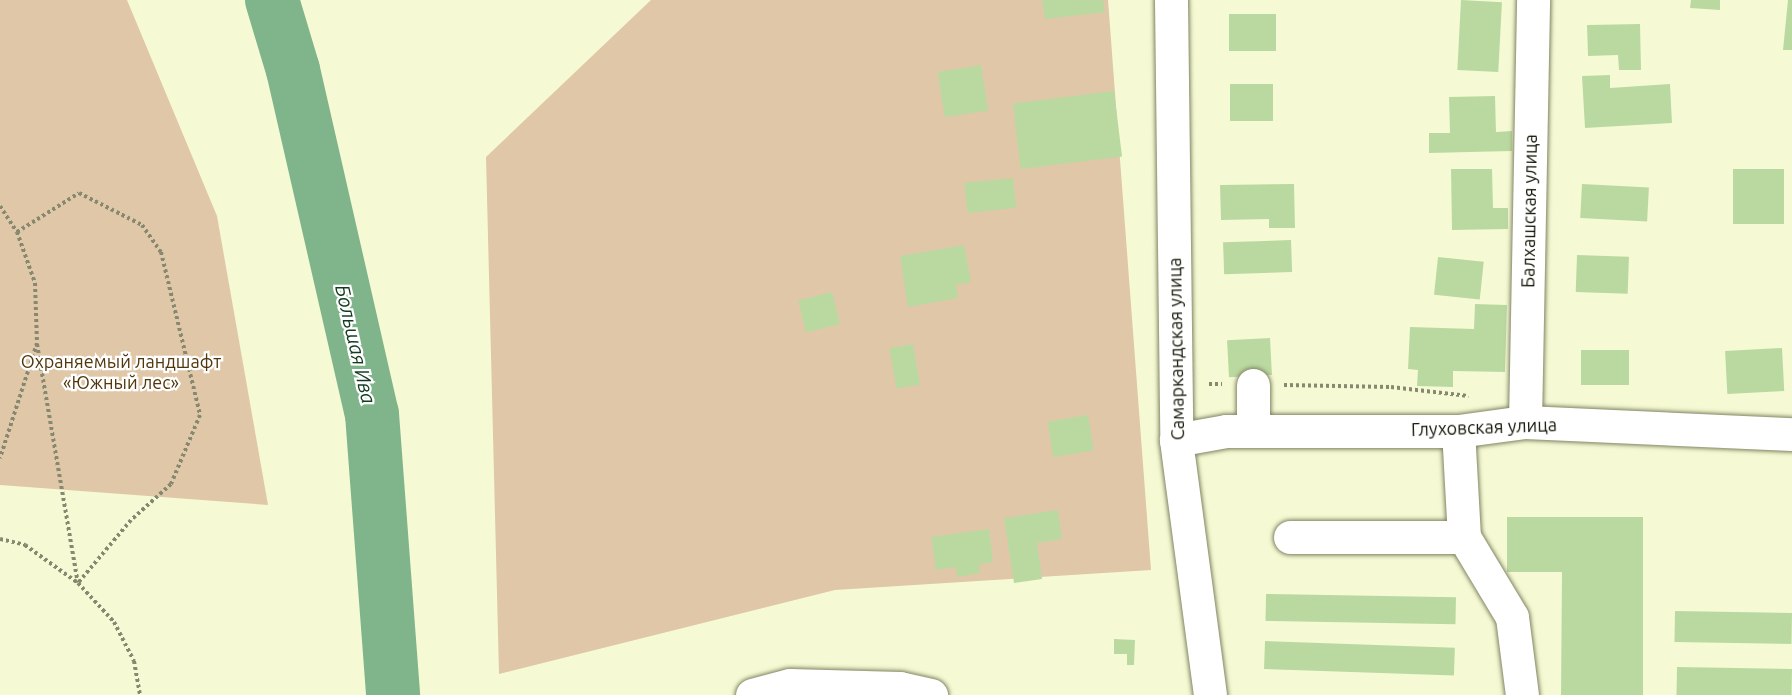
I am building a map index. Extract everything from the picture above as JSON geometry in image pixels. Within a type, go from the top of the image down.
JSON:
[{"type":"street","name":"Самаркандская улица","points":[[1171,0],[1176,440],[1210,695]]},
{"type":"street","name":"Балхашская улица","points":[[1525,422],[1533,0]]},
{"type":"street","points":[[1253,384],[1253,430]]},
{"type":"street","name":"Глуховская улица","points":[[1176,440],[1226,430],[1458,431],[1525,422],[1792,434]]},
{"type":"street","points":[[1458,431],[1464,537],[1512,617],[1522,695]]},
{"type":"street","points":[[1290,537],[1464,537]]},
{"type":"street","points":[[752,695],[790,685],[900,688],[931,695]]},
{"type":"path","points":[[17,232],[79,194],[142,225],[161,252],[200,415],[171,484],[131,520],[78,583]]},
{"type":"path","points":[[0,206],[17,232],[35,283],[37,343],[78,583]]},
{"type":"path","points":[[0,458],[37,343]]},
{"type":"path","points":[[0,539],[25,545],[78,583],[114,622],[134,661],[140,695]]},
{"type":"green space","name":"Охраняемый ландшафт «Южный лес»","points":[[0,0],[127,0],[217,216],[268,505],[0,485]]},
{"type":"green space","points":[[651,0],[1108,0],[1151,570],[835,590],[499,674],[486,157]]},
{"type":"building","points":[[1042,0],[1103,0],[1105,12],[1045,19]]},
{"type":"building","points":[[1461,0],[1502,2],[1498,72],[1457,70]]},
{"type":"building","points":[[1691,0],[1720,0],[1720,10],[1690,8]]},
{"type":"building","points":[[1788,0],[1792,0],[1792,50],[1783,50]]},
{"type":"building","points":[[1229,14],[1276,14],[1276,51],[1229,51]]},
{"type":"building","points":[[1640,24],[1641,70],[1619,70],[1618,55],[1588,56],[1587,25]]},
{"type":"building","points":[[981,65],[988,110],[945,117],[938,72]]},
{"type":"building","points":[[1610,75],[1610,88],[1670,84],[1672,123],[1585,128],[1582,76]]},
{"type":"building","points":[[1230,84],[1273,84],[1273,121],[1230,121]]},
{"type":"building","points":[[1114,91],[1122,157],[1021,169],[1013,103]]},
{"type":"building","points":[[1495,96],[1496,132],[1512,131],[1512,151],[1429,153],[1429,133],[1450,133],[1449,97]]},
{"type":"building","points":[[1451,169],[1492,169],[1493,208],[1508,208],[1508,229],[1452,230]]},
{"type":"building","points":[[1733,169],[1784,169],[1784,224],[1733,224]]},
{"type":"building","points":[[1013,178],[1016,208],[967,213],[964,183]]},
{"type":"building","points":[[1294,184],[1295,228],[1269,228],[1269,219],[1221,220],[1220,185]]},
{"type":"building","points":[[1582,184],[1649,188],[1647,221],[1580,218]]},
{"type":"building","points":[[1291,240],[1292,272],[1224,274],[1223,242]]},
{"type":"building","points":[[964,245],[971,282],[956,285],[958,298],[908,307],[900,256]]},
{"type":"building","points":[[1577,255],[1629,257],[1628,294],[1576,292]]},
{"type":"building","points":[[1438,257],[1484,262],[1480,300],[1434,295]]},
{"type":"building","points":[[832,292],[840,324],[806,332],[798,300]]},
{"type":"building","points":[[1475,304],[1507,305],[1505,372],[1453,371],[1453,387],[1417,386],[1418,370],[1408,369],[1410,327],[1474,329]]},
{"type":"building","points":[[1270,338],[1272,375],[1229,377],[1227,340]]},
{"type":"building","points":[[913,344],[920,384],[896,389],[889,348]]},
{"type":"building","points":[[1782,348],[1784,391],[1727,394],[1725,351]]},
{"type":"building","points":[[1581,350],[1629,350],[1629,385],[1581,385]]},
{"type":"building","points":[[1088,415],[1094,451],[1053,457],[1048,421]]},
{"type":"building","points":[[1058,510],[1062,539],[1037,543],[1042,579],[1014,583],[1004,518]]},
{"type":"building","points":[[1507,517],[1643,517],[1643,695],[1561,695],[1562,572],[1507,572]]},
{"type":"building","points":[[989,529],[993,562],[979,564],[980,573],[957,577],[956,567],[936,570],[931,537]]},
{"type":"building","points":[[1266,594],[1456,597],[1455,624],[1266,621]]},
{"type":"building","points":[[1675,611],[1792,613],[1791,644],[1674,642]]},
{"type":"building","points":[[1114,639],[1135,640],[1134,665],[1127,665],[1127,654],[1114,654]]},
{"type":"building","points":[[1265,641],[1455,648],[1454,676],[1264,669]]},
{"type":"building","points":[[1677,667],[1792,669],[1792,695],[1677,695]]},
{"type":"waterway","name":"Большая Ива","points":[[272,0],[293,70],[372,414],[393,695]]}]
